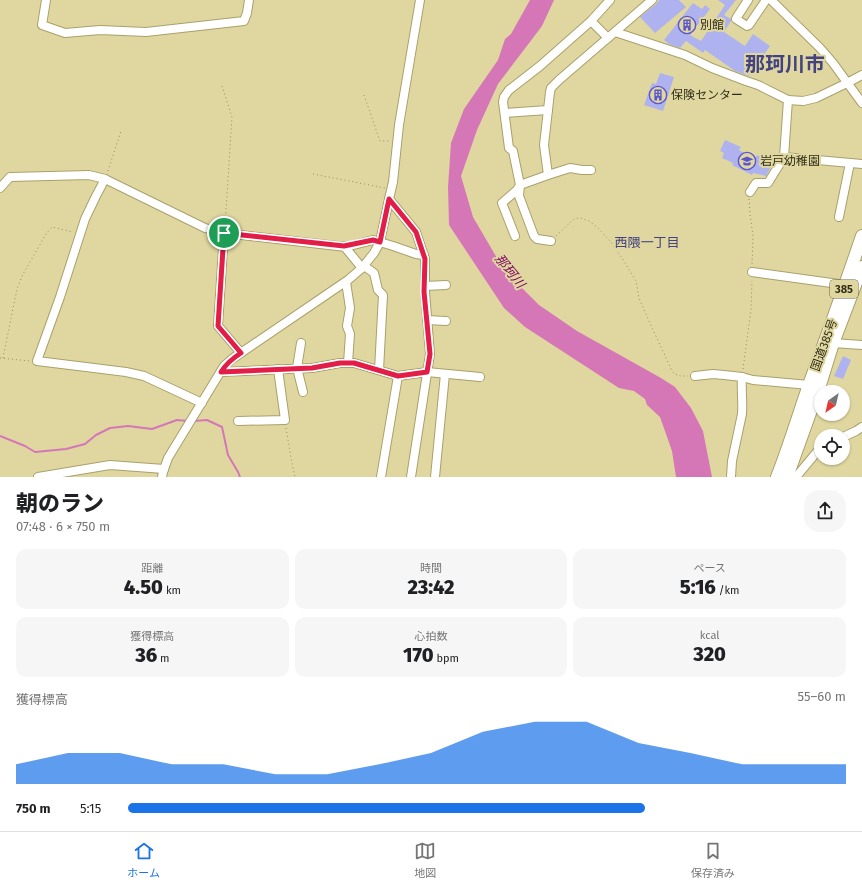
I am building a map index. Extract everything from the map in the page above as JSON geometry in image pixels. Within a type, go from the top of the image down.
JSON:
[{"type":"highway","name":"国道385号","points":[[854,286],[862,236]]},
{"type":"highway","name":"国道385号","points":[[778,477],[810,385],[862,267]]},
{"type":"highway","name":"国道385号","points":[[786,477],[819,388],[830,342]]},
{"type":"street","points":[[46,0],[42,25],[65,33],[100,30],[146,32],[244,21],[249,0]]},
{"type":"street","points":[[42,476],[110,465],[163,473],[168,458],[224,366],[232,359],[346,282],[363,267],[374,253],[380,242],[391,189],[399,125],[420,0]]},
{"type":"street","points":[[551,241],[537,239],[534,236],[519,196],[520,186],[513,151],[509,148],[503,102],[504,97],[509,90],[540,66],[590,21],[610,0]]},
{"type":"street","points":[[548,175],[544,145],[551,88],[652,0]]},
{"type":"street","points":[[748,0],[736,17],[736,19],[747,26],[766,0]]},
{"type":"street","points":[[771,0],[820,48],[833,63],[862,103]]},
{"type":"street","points":[[590,21],[608,38]]},
{"type":"street","points":[[615,32],[685,55],[712,68],[758,85],[788,100],[803,101],[816,98],[862,75]]},
{"type":"street","points":[[750,192],[756,183],[768,183],[784,157],[788,100]]},
{"type":"street","points":[[505,113],[548,110]]},
{"type":"street","points":[[784,157],[862,164]]},
{"type":"street","points":[[839,218],[850,164]]},
{"type":"street","points":[[515,236],[502,202],[520,186],[570,168],[591,170]]},
{"type":"street","points":[[0,188],[10,177],[89,175],[105,179],[205,228],[224,233],[344,246],[373,240],[416,254],[424,255]]},
{"type":"street","points":[[105,179],[86,219],[37,361],[86,366],[144,376],[202,403]]},
{"type":"street","points":[[389,199],[416,232],[425,259],[425,286],[430,354],[412,477]]},
{"type":"street","points":[[224,233],[218,326],[241,353]]},
{"type":"street","points":[[344,246],[363,267],[374,273],[378,290],[383,295],[379,370]]},
{"type":"street","points":[[752,272],[854,286]]},
{"type":"street","points":[[346,282],[350,308],[347,326],[350,334],[348,363]]},
{"type":"street","points":[[425,286],[446,286]]},
{"type":"street","points":[[427,320],[446,322]]},
{"type":"street","points":[[830,342],[862,345]]},
{"type":"street","points":[[301,343],[296,368],[303,392]]},
{"type":"street","points":[[221,372],[312,368],[340,363],[354,363],[398,376],[427,372],[480,377]]},
{"type":"street","points":[[238,422],[285,420],[278,369]]},
{"type":"street","points":[[435,477],[446,374]]},
{"type":"street","points":[[695,376],[713,374],[742,377],[754,380],[810,385]]},
{"type":"street","points":[[381,477],[398,376]]},
{"type":"street","points":[[731,477],[732,461],[743,407],[741,388],[742,377]]},
{"type":"street","points":[[850,434],[862,427]]},
{"type":"street","points":[[796,477],[814,455]]},
{"type":"path","points":[[222,86],[232,117],[224,233]]},
{"type":"path","points":[[364,95],[380,140],[397,142]]},
{"type":"path","points":[[105,179],[121,132]]},
{"type":"path","points":[[313,174],[391,189]]},
{"type":"path","points":[[742,377],[751,310],[752,289],[753,236],[750,214],[750,192]]},
{"type":"path","points":[[551,241],[575,218],[589,221],[597,227],[610,241],[636,281],[639,298],[672,371],[678,376],[695,376]]},
{"type":"path","points":[[3,358],[17,290],[22,276],[46,234],[52,228],[81,234]]},
{"type":"path","points":[[0,358],[37,361]]},
{"type":"path","points":[[285,420],[295,477]]},
{"type":"shaded area","points":[[530,0],[554,0],[542,26],[498,84],[477,130],[461,176],[473,217],[504,270],[539,305],[577,331],[675,387],[691,408],[703,431],[712,477],[676,477],[672,451],[660,417],[647,405],[645,399],[634,391],[619,388],[525,327],[504,308],[449,225],[448,187],[451,143],[464,109],[498,60],[505,39],[511,34]]},
{"type":"building","points":[[659,0],[679,0],[686,7],[655,33],[640,17]]},
{"type":"building","points":[[718,0],[736,0],[724,15],[731,19],[731,21],[724,32],[745,46],[753,34],[770,46],[749,76],[735,71],[705,50],[703,53],[686,41],[680,48],[669,44],[664,40],[693,3],[702,9],[705,5],[710,9],[690,35],[701,41],[725,5]]},
{"type":"building","name":"保険センター","points":[[660,73],[674,77],[663,111],[644,105],[652,83],[656,84]]},
{"type":"building","points":[[725,140],[741,147],[739,150],[755,159],[757,155],[773,163],[766,176],[753,173],[752,175],[722,158],[724,153],[720,151]]},
{"type":"building","points":[[843,356],[851,360],[843,379],[834,376]]},
{"type":"waterway","points":[[0,436],[25,446],[35,452],[66,449],[85,444],[96,435],[110,428],[128,426],[152,429],[177,420],[188,421]]},
{"type":"waterway","points":[[194,421],[207,420],[222,427],[228,455],[240,477]]},
{"type":"place","name":"別館","points":[[687,25]]},
{"type":"place","name":"保険センター","points":[[658,95]]},
{"type":"place","name":"岩戸幼稚園","points":[[747,161]]},
{"type":"district","name":"那珂川市","points":[[785,64]]},
{"type":"district","name":"西隈一丁目","points":[[647,242]]},
{"type":"route","points":[[389,199],[416,232],[425,259],[424,292],[430,354],[427,372],[398,376],[354,363],[340,363],[312,368],[221,372],[224,366],[241,353],[218,326],[224,233],[344,246],[373,240],[380,242],[389,199]]},
{"type":"water label","name":"那珂川","points":[[510,271]]}]
